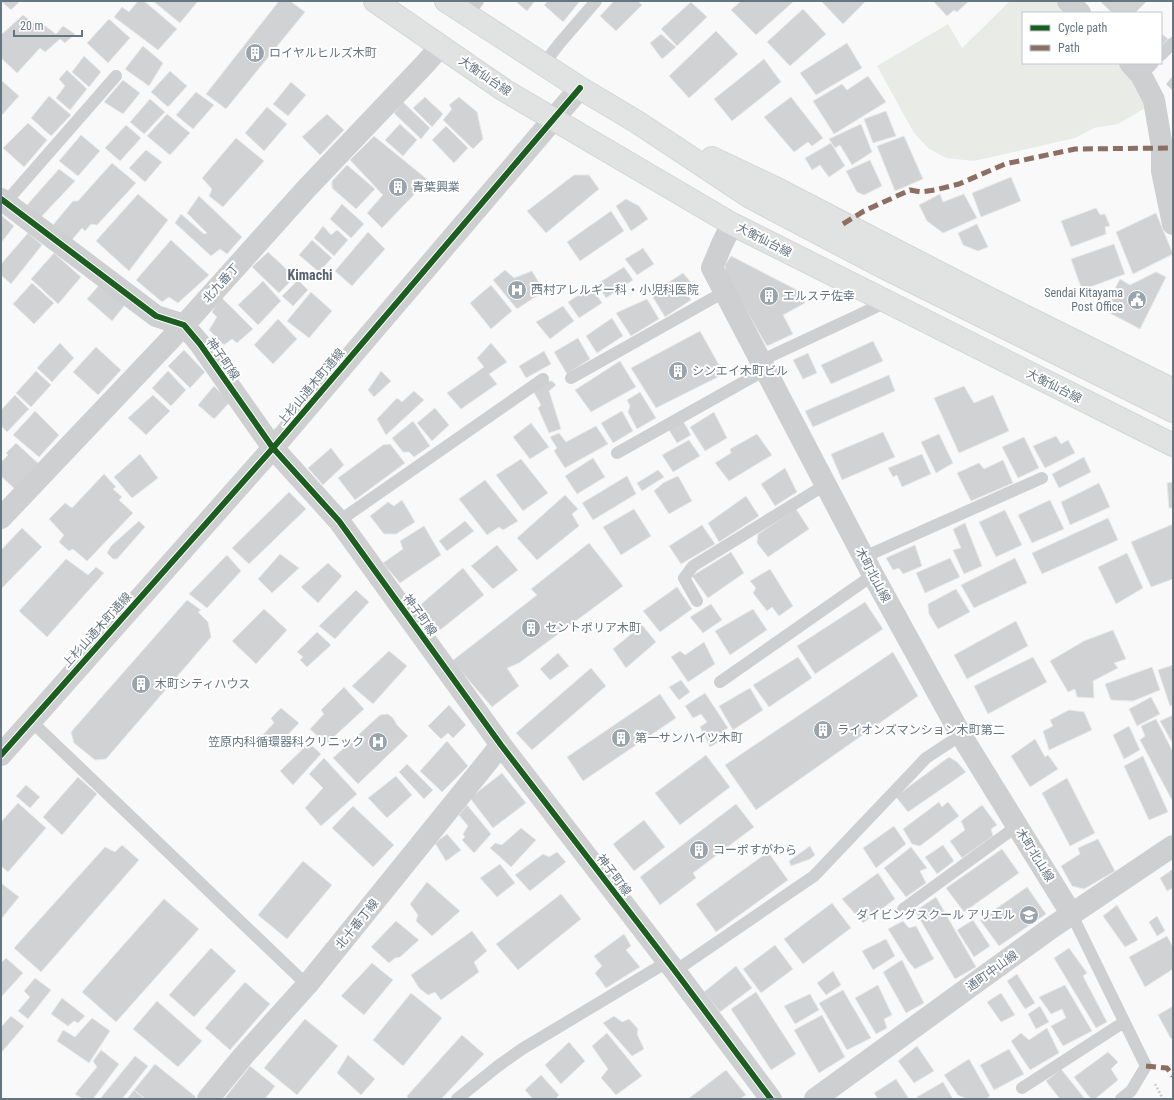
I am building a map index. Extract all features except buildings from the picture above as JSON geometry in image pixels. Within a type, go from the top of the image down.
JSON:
[{"type":"main road","name":"大衡仙台線","points":[[375,1],[504,90],[732,224],[1173,445]]},
{"type":"main road","points":[[446,1],[472,8],[543,65],[637,122],[750,197],[881,266],[1173,411]]},
{"type":"main road","points":[[637,122],[773,187],[986,297],[1173,390]]},
{"type":"street","name":"北九番丁","points":[[1,518],[184,325],[307,188],[440,47]]},
{"type":"street","points":[[1141,67],[1154,100],[1162,147],[1162,171],[1173,224]]},
{"type":"street","name":"上杉山通木町通線","points":[[1,755],[273,448],[580,88]]},
{"type":"street","points":[[3,201],[156,316],[184,325]]},
{"type":"street","name":"木町北山線","points":[[732,224],[712,268],[868,566],[961,735],[1072,915]]},
{"type":"street","name":"神子町線","points":[[184,325],[200,344],[273,448],[338,521],[501,746],[671,966],[771,1099]]},
{"type":"street","name":"北十番丁線","points":[[208,1099],[244,1055],[307,985],[501,746]]},
{"type":"street","name":"通町中山線","points":[[815,1099],[1051,928],[1173,846]]},
{"type":"lane","points":[[543,65],[596,1]]},
{"type":"lane","points":[[1162,54],[1173,43]]},
{"type":"lane","points":[[3,201],[116,76]]},
{"type":"lane","points":[[571,378],[724,292]]},
{"type":"lane","points":[[617,453],[763,366],[886,302]]},
{"type":"lane","points":[[338,521],[543,379]]},
{"type":"lane","points":[[720,682],[868,566],[1042,478]]},
{"type":"lane","points":[[696,601],[684,578],[693,566],[825,485]]},
{"type":"lane","points":[[31,721],[307,985]]},
{"type":"lane","points":[[457,1099],[522,1049],[671,966],[814,876],[926,758],[961,735]]},
{"type":"lane","points":[[903,909],[1017,826]]},
{"type":"lane","points":[[1072,915],[1146,1066],[1131,1091],[1121,1099]]},
{"type":"lane","points":[[1022,1088],[1124,1022]]},
{"type":"shaded area","points":[[1010,1],[1056,1],[1067,12],[1022,12],[1022,64],[1120,64],[1132,76],[1147,107],[1118,124],[1094,128],[1075,138],[974,161],[946,158],[928,148],[914,133],[877,66],[948,24],[962,48]]},
{"type":"marked path","points":[[843,224],[864,211],[910,190],[921,192],[959,184],[1005,164],[1075,149],[1173,148]]},
{"type":"marked path","points":[[1146,1066],[1167,1068],[1173,1076]]},
{"type":"cycle path","points":[[1,755],[273,448],[580,88]]},
{"type":"cycle path","points":[[1,199],[156,316],[184,325],[200,344],[273,448],[339,521],[501,745],[675,971],[771,1099]]},
{"type":"place","name":"ロイヤルヒルズ木町","points":[[255,53]]},
{"type":"place","name":"青葉興業","points":[[398,187]]},
{"type":"place","name":"西村アレルギー科・小児科医院","points":[[517,290]]},
{"type":"place","name":"エルステ佐幸","points":[[769,296]]},
{"type":"place","name":"Sendai Kitayama Post Office","points":[[1137,300]]},
{"type":"place","name":"シンエイ木町ビル","points":[[678,371]]},
{"type":"place","name":"セントポリア木町","points":[[531,628]]},
{"type":"place","name":"木町シティハウス","points":[[141,684]]},
{"type":"place","name":"ライオンズマンション木町第二","points":[[823,730]]},
{"type":"place","name":"第一サンハイツ木町","points":[[621,738]]},
{"type":"place","name":"笠原内科循環器科クリニック","points":[[378,742]]},
{"type":"place","name":"コーポすがわら","points":[[699,850]]},
{"type":"place","name":"ダイビングスクール アリエル","points":[[1029,915]]},
{"type":"district","name":"Kimachi","points":[[310,275]]}]
